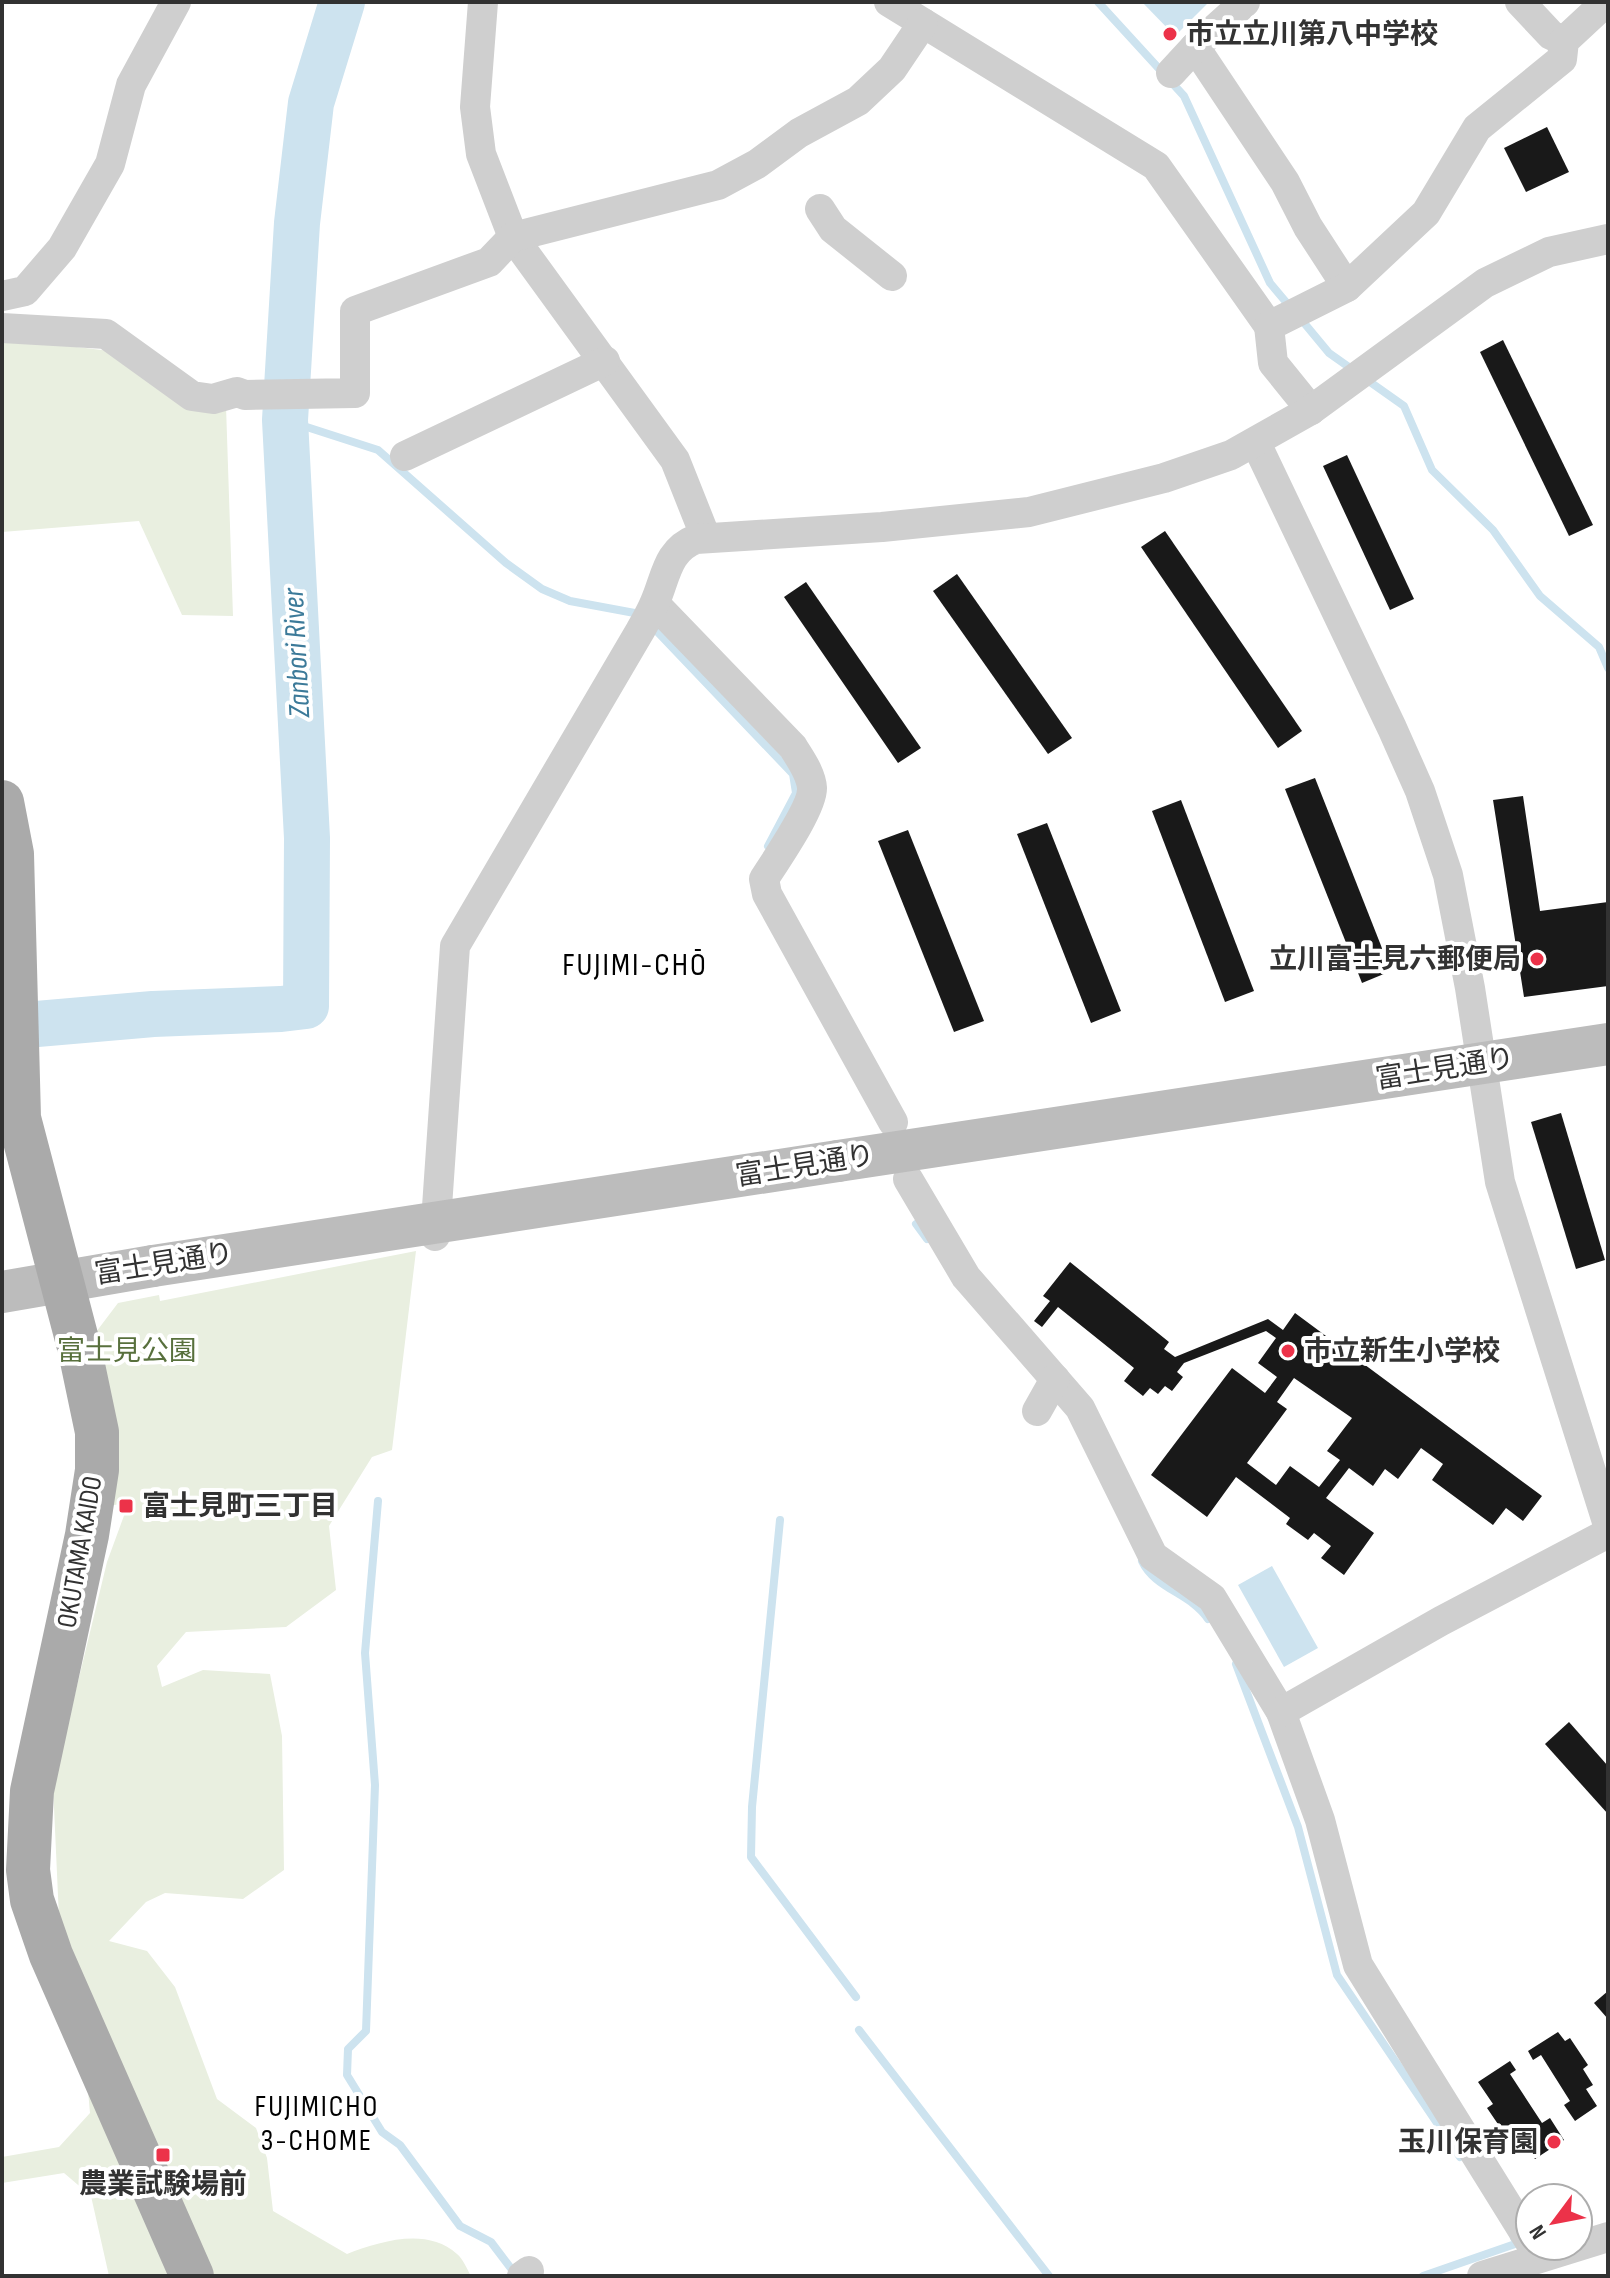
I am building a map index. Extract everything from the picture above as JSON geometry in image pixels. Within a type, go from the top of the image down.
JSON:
[{"type":"main road","name":"OKUTAMA KAIDO","points":[[2,802],[12,854],[19,1118],[97,1432],[97,1470],[87,1535],[32,1791],[28,1870],[32,1900],[51,1955],[192,2276]]},
{"type":"street","points":[[2,296],[25,291],[62,248],[110,164],[131,85],[176,2]]},
{"type":"street","points":[[483,2],[475,107],[481,154],[513,237],[675,460],[706,538]]},
{"type":"street","points":[[889,2],[1156,166],[1287,318]]},
{"type":"street","points":[[1171,73],[1245,2]]},
{"type":"street","points":[[1520,2],[1551,35],[1564,41]]},
{"type":"street","points":[[1311,410],[1273,363],[1287,318],[1347,287],[1426,213],[1477,128],[1562,59],[1564,41],[1606,2]]},
{"type":"street","points":[[2,328],[106,334],[192,396],[213,399],[237,392],[245,395],[355,393],[355,311],[489,262],[513,237],[718,185],[757,164],[799,133],[858,101],[892,69],[923,23]]},
{"type":"street","points":[[1195,47],[1285,182],[1308,227],[1347,287]]},
{"type":"street","points":[[820,209],[833,229],[892,276]]},
{"type":"street","points":[[435,1236],[455,946],[647,617],[672,555],[683,544],[706,538],[882,527],[1029,512],[1164,478],[1231,455],[1311,410],[1485,283],[1549,252],[1608,239]]},
{"type":"street","points":[[405,456],[605,361]]},
{"type":"street","points":[[1256,443],[1420,791],[1448,875],[1500,1182],[1608,1525]]},
{"type":"street","points":[[647,617],[793,747],[806,769],[812,789],[800,820],[764,879],[767,894],[893,1122]]},
{"type":"street","name":"富士見通り","points":[[2,1292],[61,1280],[1608,1044]]},
{"type":"street","points":[[908,1179],[966,1277],[1080,1408],[1127,1526],[1153,1556],[1212,1598],[1281,1712],[1320,1820],[1358,1965],[1514,2219]]},
{"type":"street","points":[[1037,1411],[1055,1379]]},
{"type":"street","points":[[1281,1712],[1454,1614],[1608,1533]]},
{"type":"street","points":[[1482,2276],[1520,2262]]},
{"type":"green space","points":[[2,338],[110,351],[226,406],[233,616],[182,615],[139,521],[2,532]]},
{"type":"green space","name":"富士見公園","points":[[416,1251],[392,1450],[372,1457],[329,1526],[336,1590],[286,1627],[186,1632],[157,1666],[162,1687],[203,1670],[270,1674],[282,1736],[284,1870],[243,1899],[165,1893],[146,1902],[109,1941],[147,1951],[175,1987],[217,2099],[256,2128],[267,2158],[273,2211],[347,2254],[389,2241],[432,2241],[457,2254],[471,2276],[109,2276],[91,2196],[64,2173],[2,2183],[2,2157],[59,2147],[90,2113],[77,1967],[59,1918],[53,1785],[107,1562],[129,1502],[105,1507],[90,1340],[118,1303],[159,1295],[160,1301]]},
{"type":"water","points":[[1142,2],[1209,2],[1175,36]]},
{"type":"water","points":[[1272,1566],[1318,1648],[1284,1667],[1238,1585]]},
{"type":"building","points":[[1547,127],[1569,172],[1526,192],[1504,148]]},
{"type":"building","points":[[1503,340],[1593,525],[1569,536],[1480,352]]},
{"type":"building","points":[[1347,455],[1414,599],[1390,610],[1323,466]]},
{"type":"building","points":[[1165,531],[1302,731],[1278,748],[1141,547]]},
{"type":"building","points":[[957,574],[1072,738],[1048,754],[933,591]]},
{"type":"building","points":[[806,582],[921,748],[898,763],[784,597]]},
{"type":"building","points":[[1315,778],[1391,971],[1362,983],[1285,789]]},
{"type":"building","points":[[1523,796],[1540,911],[1608,902],[1608,986],[1524,997],[1493,800]]},
{"type":"building","points":[[1181,800],[1254,991],[1225,1002],[1152,811]]},
{"type":"building","points":[[1047,823],[1121,1011],[1091,1023],[1017,834]]},
{"type":"building","points":[[908,830],[984,1021],[954,1032],[878,841]]},
{"type":"building","points":[[1561,1113],[1605,1260],[1576,1269],[1531,1122]]},
{"type":"building","points":[[1070,1262],[1169,1342],[1164,1349],[1175,1357],[1268,1319],[1283,1330],[1295,1313],[1542,1496],[1523,1521],[1506,1508],[1493,1525],[1432,1480],[1443,1464],[1421,1448],[1398,1479],[1385,1469],[1373,1486],[1349,1468],[1326,1498],[1374,1533],[1344,1575],[1321,1558],[1331,1546],[1314,1533],[1308,1540],[1286,1524],[1290,1518],[1236,1477],[1207,1517],[1151,1475],[1232,1368],[1265,1393],[1277,1377],[1258,1363],[1276,1338],[1266,1331],[1184,1363],[1177,1372],[1183,1377],[1172,1391],[1165,1386],[1158,1394],[1150,1388],[1143,1396],[1124,1381],[1134,1368],[1058,1307],[1042,1327],[1034,1321],[1050,1301],[1043,1296]],"holes":[[[1294,1378],[1352,1418],[1327,1451],[1340,1460],[1319,1487],[1290,1466],[1276,1485],[1247,1463],[1287,1409],[1277,1402]]]},
{"type":"building","points":[[1569,1722],[1608,1766],[1608,1814],[1545,1744]]},
{"type":"building","points":[[1608,1991],[1608,2019],[1594,2003]]},
{"type":"building","points":[[1558,2032],[1565,2041],[1570,2038],[1588,2065],[1583,2069],[1593,2085],[1586,2089],[1597,2106],[1575,2121],[1564,2105],[1570,2101],[1541,2055],[1533,2060],[1528,2051]]},
{"type":"building","points":[[1510,2061],[1516,2070],[1510,2074],[1542,2123],[1550,2118],[1564,2140],[1535,2159],[1512,2124],[1502,2130],[1487,2108],[1493,2104],[1478,2082]]},
{"type":"waterway","name":"Zanbori River","points":[[2,1027],[153,1014],[306,1006],[307,838],[285,420],[297,223],[311,103],[342,2]]},
{"type":"waterway","points":[[1098,2],[1184,96],[1270,283],[1291,308]]},
{"type":"waterway","points":[[1300,318],[1329,353],[1404,406],[1432,470],[1493,530],[1540,596],[1599,647],[1608,668]]},
{"type":"waterway","points":[[285,420],[378,450],[506,563],[542,589],[570,601],[640,614]]},
{"type":"waterway","points":[[650,624],[793,774],[796,793],[768,846]]},
{"type":"waterway","points":[[916,1224],[927,1239]]},
{"type":"waterway","points":[[378,1501],[365,1653],[375,1785],[366,2031],[348,2049],[347,2075],[382,2132],[400,2145],[460,2226],[491,2242],[516,2275]]},
{"type":"waterway","points":[[780,1520],[752,1807],[751,1857],[856,1997]]},
{"type":"waterway","points":[[1142,1561],[1155,1578],[1192,1603],[1208,1619]]},
{"type":"waterway","points":[[1236,1664],[1298,1827],[1337,1975],[1460,2157]]},
{"type":"waterway","points":[[859,2030],[1049,2276]]},
{"type":"waterway","points":[[1423,2276],[1514,2244]]},
{"type":"place","name":"市立立川第八中学校","points":[[1170,34]]},
{"type":"place","name":"立川富士見六郵便局","points":[[1537,959]]},
{"type":"place","name":"市立新生小学校","points":[[1288,1351]]},
{"type":"place","name":"富士見町三丁目","points":[[126,1506]]},
{"type":"place","name":"玉川保育園","points":[[1554,2142]]},
{"type":"place","name":"農業試験場前","points":[[163,2155]]},
{"type":"district","name":"FUJIMI-CHŌ","points":[[635,965]]},
{"type":"district","name":"FUJIMICHO 3-CHOME","points":[[317,2124]]}]
